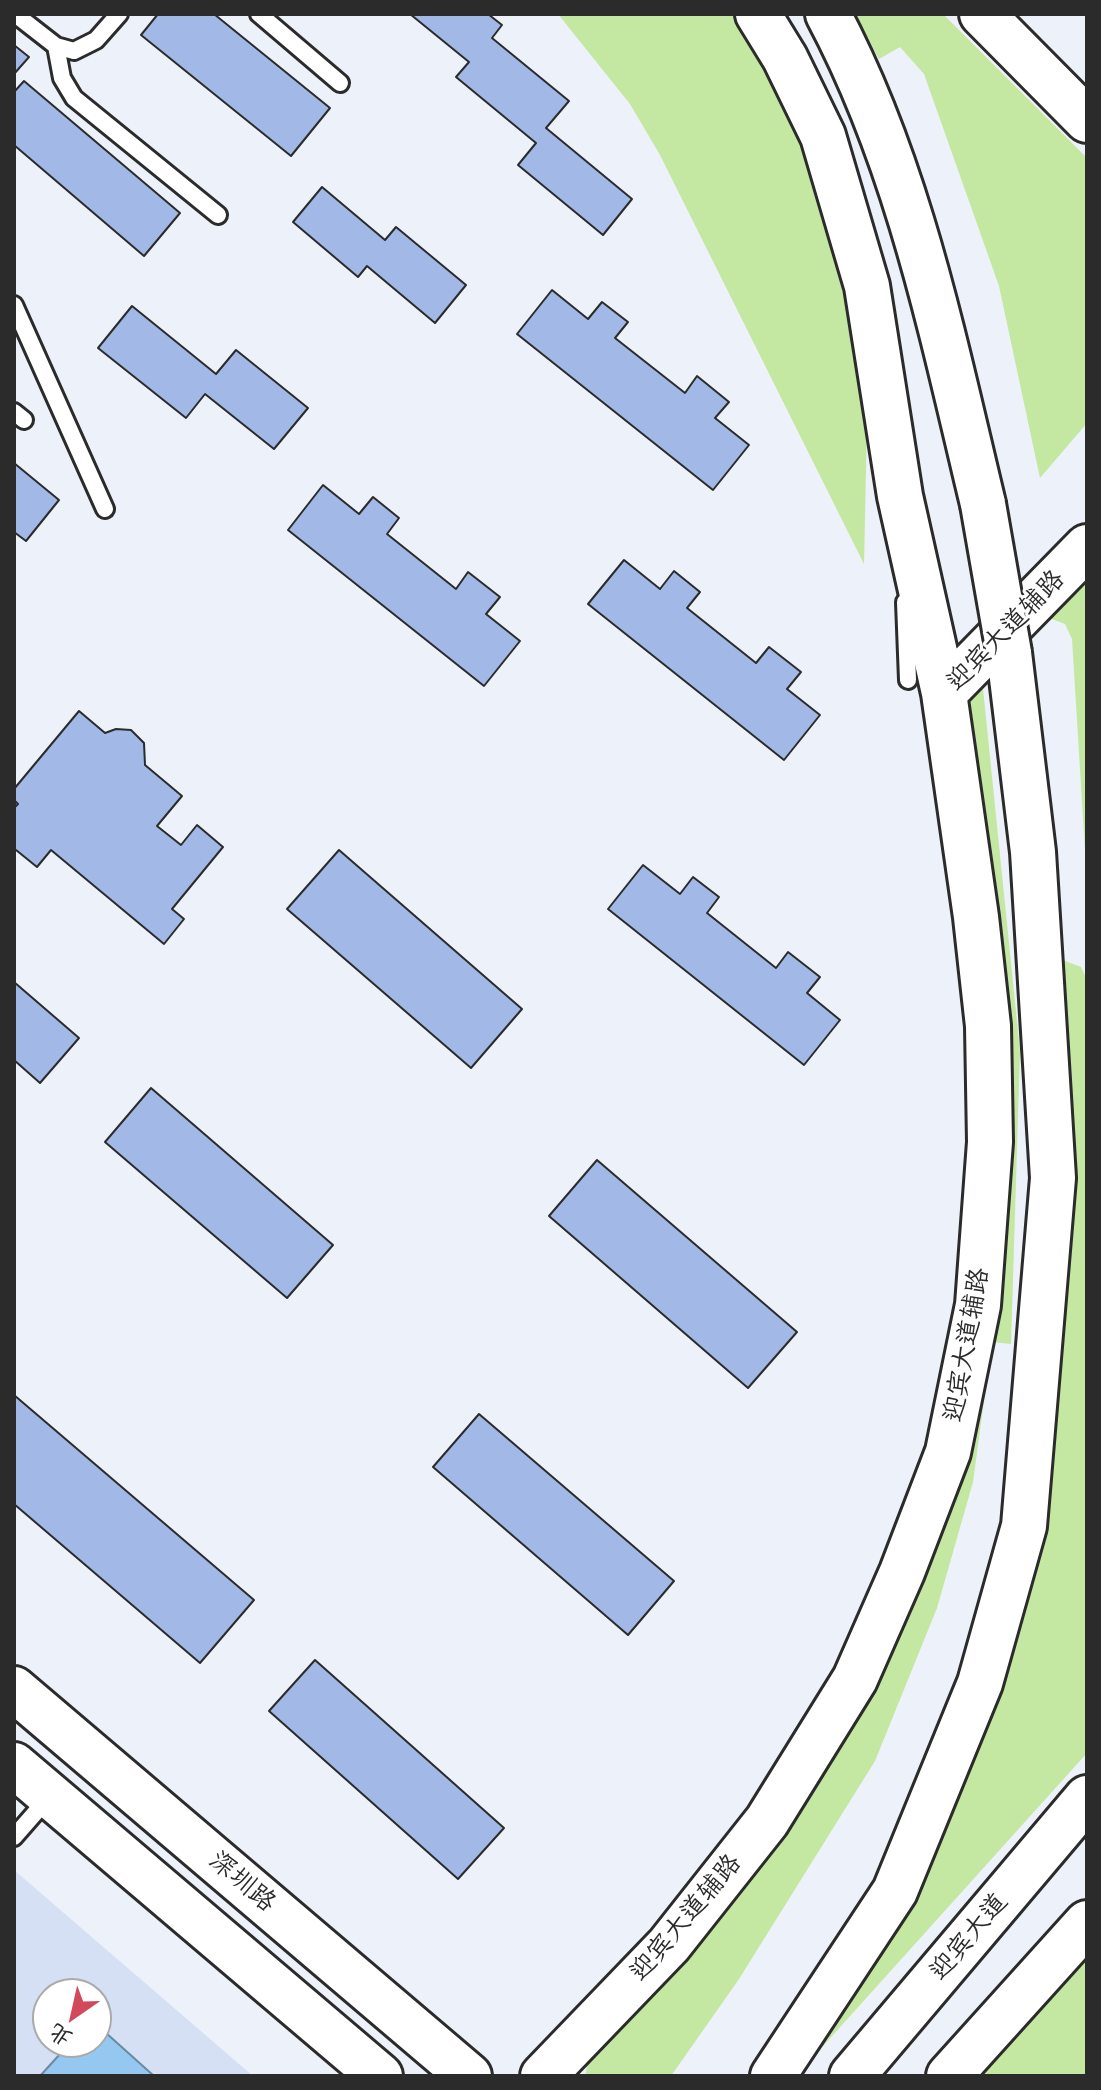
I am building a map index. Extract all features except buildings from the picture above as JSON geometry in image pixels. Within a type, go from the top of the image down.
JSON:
[{"type":"main road","points":[[758,14],[785,58],[823,136],[867,286],[926,686]]},
{"type":"main road","points":[[773,2076],[895,1891],[980,1683],[1024,1526],[1053,1178],[1033,852],[1009,653],[983,504],[922,251],[856,66],[828,14]]},
{"type":"main road","points":[[982,14],[1087,120]]},
{"type":"main road","name":"迎宾大道辅路","points":[[543,2076],[669,1945],[767,1821],[855,1679],[902,1572],[948,1452],[978,1305],[990,1142],[988,1026],[976,917],[926,686],[1087,547]]},
{"type":"main road","name":"深圳路","points":[[14,1689],[469,2076]]},
{"type":"main road","points":[[14,1765],[380,2076]]},
{"type":"main road","name":"迎宾大道","points":[[852,2076],[1087,1798]]},
{"type":"main road","points":[[949,2076],[1087,1923]]},
{"type":"lane","points":[[15,14],[56,46],[74,51],[96,40],[119,14]]},
{"type":"lane","points":[[259,14],[340,83]]},
{"type":"lane","points":[[56,46],[62,78],[74,98],[218,215]]},
{"type":"lane","points":[[14,305],[105,509]]},
{"type":"lane","points":[[14,1837],[50,1795]]},
{"type":"shaded area","points":[[14,1870],[253,2076],[14,2076]]},
{"type":"green space","points":[[558,14],[735,14],[737,17],[798,128],[833,239],[867,421],[864,564],[660,155],[630,104]]},
{"type":"green space","points":[[855,14],[943,14],[1087,158],[1087,423],[1040,478],[999,286],[924,74],[900,47],[879,59]]},
{"type":"green space","points":[[1087,562],[1087,883],[1072,639],[1065,624],[1039,614]]},
{"type":"green space","points":[[981,669],[1020,1051],[1011,1344],[992,1342],[973,1482],[937,1608],[875,1761],[739,1979],[671,2076],[585,2076],[590,2054],[784,1823],[986,1340],[957,701]]},
{"type":"green space","points":[[1060,959],[1081,967],[1087,980],[1087,1753],[796,2076],[985,1723],[1049,1503],[1067,1278],[1056,989]]},
{"type":"green space","points":[[1087,1942],[1087,2076],[970,2076]]},
{"type":"water","points":[[112,2038],[154,2076],[40,2076],[56,2058],[112,2058]]}]
